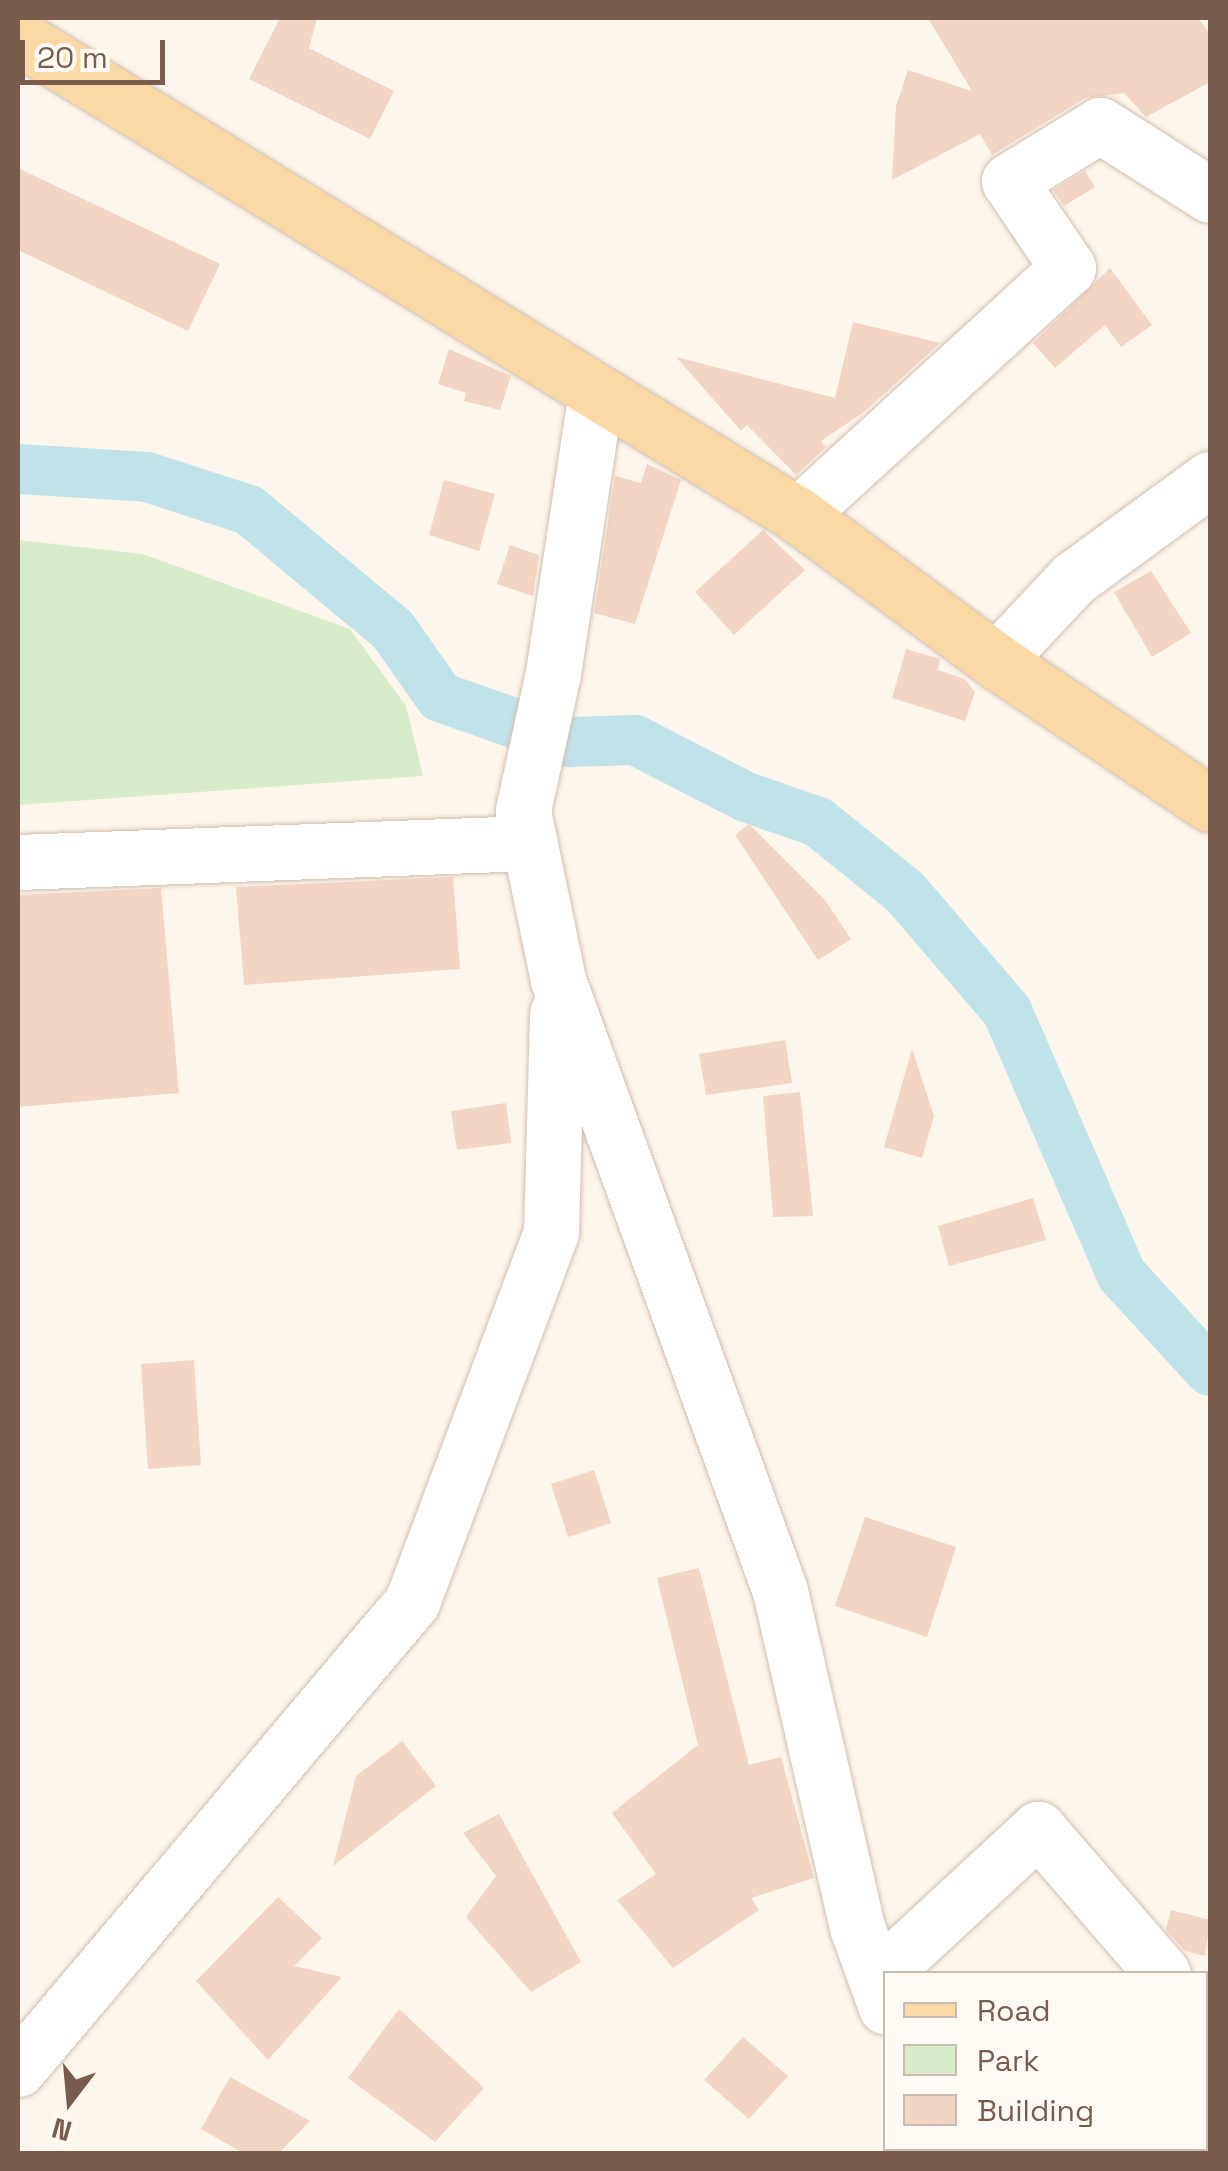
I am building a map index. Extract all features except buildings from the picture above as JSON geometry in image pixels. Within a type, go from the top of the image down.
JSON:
[{"type":"main road","points":[[31,31],[596,392],[798,515],[996,661],[1210,804]]},
{"type":"street","points":[[798,515],[1068,268],[1010,181],[1100,125],[1210,195]]},
{"type":"street","points":[[596,392],[527,827],[558,980],[780,1592],[857,1927],[881,1993]]},
{"type":"street","points":[[996,661],[1074,578],[1210,480]]},
{"type":"street","points":[[18,862],[527,827]]},
{"type":"street","points":[[18,2070],[412,1602],[552,1232],[558,980]]},
{"type":"street","points":[[902,1971],[1038,1829],[1159,1971]]},
{"type":"green space","points":[[18,540],[143,554],[350,629],[406,706],[423,776],[18,805]]},
{"type":"waterway","points":[[18,469],[147,477],[249,510],[393,630],[440,697],[568,742],[635,740],[746,797],[818,822],[905,892],[1007,1011],[1122,1275],[1210,1371]]}]
